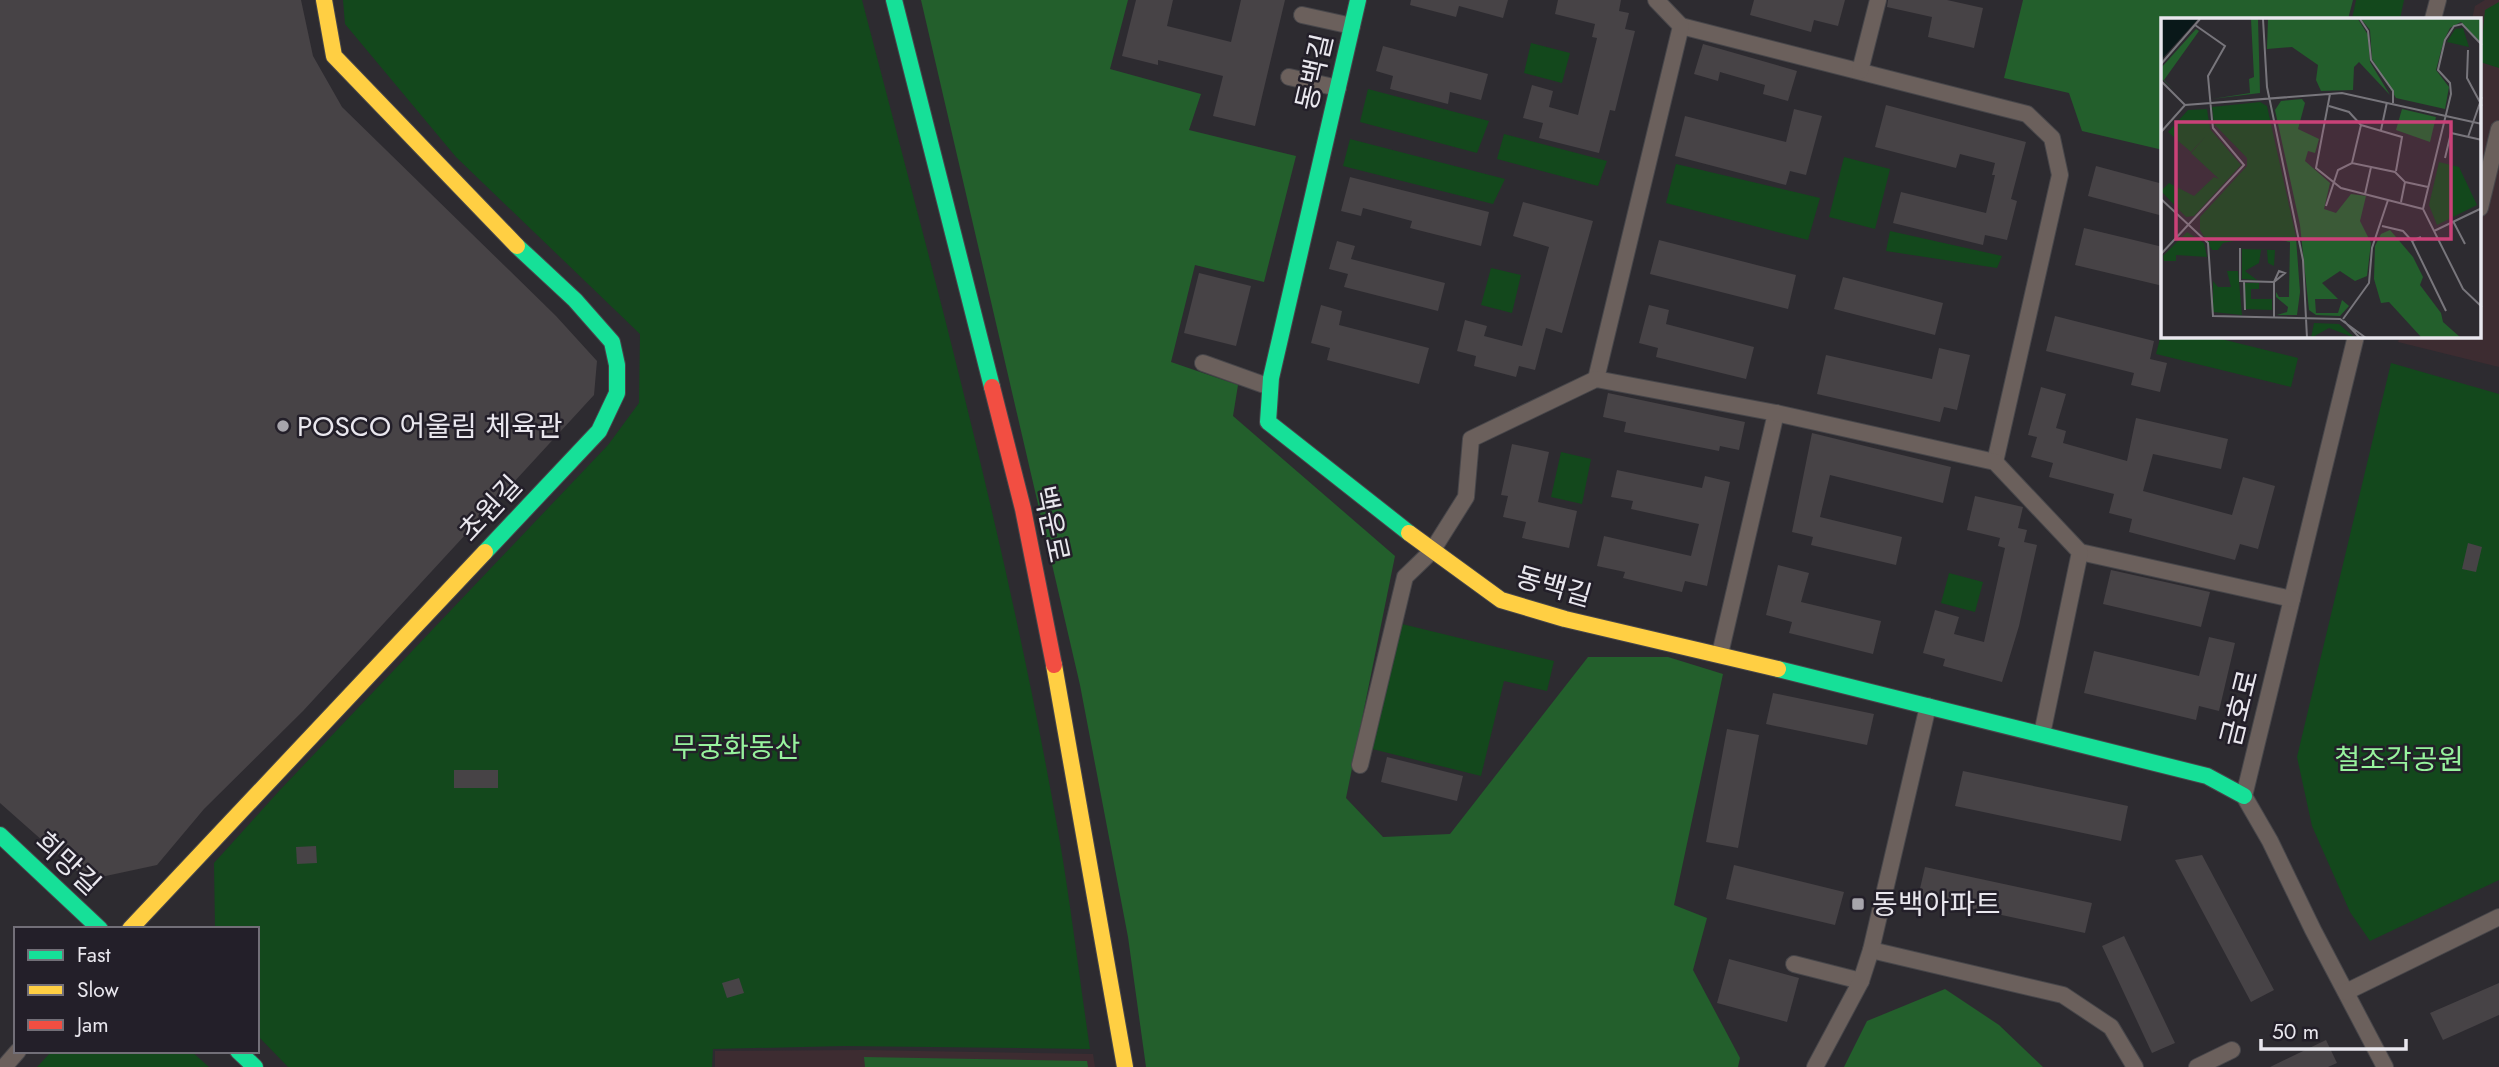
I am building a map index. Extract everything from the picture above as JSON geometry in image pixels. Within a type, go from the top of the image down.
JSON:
[{"type":"street","name":"초원길","points":[[132,927],[599,431],[617,393],[617,365],[612,342],[575,300],[545,274],[462,191],[334,56],[324,0]]},
{"type":"street","name":"백운로","points":[[894,0],[1023,509],[1076,782],[1125,1067]]},
{"type":"street","name":"동백길","points":[[1358,0],[1270,387],[1268,422],[1432,551],[1501,600],[1564,618],[1720,654],[2207,776],[2244,796]]},
{"type":"street","points":[[1656,0],[1681,26],[2027,114],[2052,138],[2060,175],[1995,462]]},
{"type":"street","points":[[1860,71],[1878,0]]},
{"type":"street","points":[[2433,18],[2438,0]]},
{"type":"street","points":[[1302,15],[1352,26]]},
{"type":"street","points":[[1596,379],[1681,26]]},
{"type":"street","points":[[1289,76],[1338,88]]},
{"type":"street","points":[[2482,200],[2499,129]]},
{"type":"street","name":"금호로","points":[[2244,796],[2356,338]]},
{"type":"street","points":[[1203,363],[1270,387]]},
{"type":"street","points":[[1360,765],[1405,577],[1432,551],[1466,497],[1471,439],[1596,379],[1776,413],[1995,462],[2080,552],[2292,599]]},
{"type":"street","points":[[1720,654],[1776,413]]},
{"type":"street","points":[[2042,734],[2080,552]]},
{"type":"street","points":[[1815,1067],[1861,981],[1871,950],[1928,706]]},
{"type":"street","points":[[2244,796],[2270,841],[2385,1067]]},
{"type":"street","name":"희망길","points":[[0,835],[98,927]]},
{"type":"street","points":[[2346,992],[2499,917]]},
{"type":"street","points":[[1871,950],[2063,995],[2111,1027],[2135,1067]]},
{"type":"street","points":[[1794,964],[1861,981]]},
{"type":"street","points":[[2197,1067],[2232,1050]]},
{"type":"street","points":[[4,1067],[16,1053]]},
{"type":"street","points":[[240,1053],[255,1067]]},
{"type":"shaded area","points":[[2485,0],[2499,0],[2499,367],[2398,342],[2399,338],[2482,338],[2482,18],[2472,18],[2475,6]]},
{"type":"shaded area","points":[[863,1050],[1093,1054],[1095,1067],[715,1067],[715,1051]]},
{"type":"green space","name":"무궁화동산","points":[[343,0],[862,0],[966,403],[1013,605],[1059,839],[1090,1049],[844,1046],[713,1049],[712,1067],[288,1067],[259,1037],[259,927],[215,927],[214,863],[608,445],[639,403],[640,334],[456,157],[345,24]]},
{"type":"green space","points":[[921,0],[1128,0],[1110,69],[1201,94],[1189,130],[1296,156],[1264,282],[1195,265],[1171,362],[1238,385],[1233,416],[1395,556],[1346,798],[1383,837],[1450,834],[1588,657],[1668,657],[1723,674],[1674,905],[1707,918],[1693,970],[1740,1058],[1738,1067],[1146,1067],[1128,937],[1080,685]]},
{"type":"green space","points":[[2023,0],[2353,0],[2348,18],[2161,18],[2161,150],[2082,131],[2069,93],[2004,78]]},
{"type":"green space","points":[[2356,0],[2404,0],[2400,18],[2352,18]]},
{"type":"green space","points":[[2499,2],[2499,68],[2482,63],[2485,10]]},
{"type":"green space","points":[[1531,43],[1570,53],[1562,83],[1524,73]]},
{"type":"green space","points":[[1368,89],[1489,121],[1477,153],[1360,122]]},
{"type":"green space","points":[[1504,134],[1607,161],[1598,186],[1497,159]]},
{"type":"green space","points":[[1350,139],[1505,179],[1493,204],[1343,166]]},
{"type":"green space","points":[[1844,157],[1890,169],[1875,229],[1829,217]]},
{"type":"green space","points":[[1676,164],[1820,198],[1808,240],[1666,203]]},
{"type":"green space","points":[[1890,231],[2002,256],[1997,268],[1886,251]]},
{"type":"green space","points":[[1491,268],[1521,275],[1512,313],[1481,305]]},
{"type":"green space","points":[[2161,335],[2161,338],[2217,338],[2298,358],[2291,387],[2156,354]]},
{"type":"green space","name":"철조각공원","points":[[2391,363],[2499,394],[2499,880],[2370,941],[2350,912],[2312,826],[2297,757]]},
{"type":"green space","points":[[1561,452],[1591,459],[1582,504],[1551,497]]},
{"type":"green space","points":[[1949,573],[1983,582],[1975,612],[1941,603]]},
{"type":"green space","points":[[1402,624],[1554,661],[1547,691],[1504,681],[1481,776],[1372,749]]},
{"type":"green space","points":[[1945,989],[1999,1025],[2043,1067],[1844,1067],[1867,1021]]},
{"type":"green space","points":[[50,1053],[193,1053],[209,1067],[37,1067]]},
{"type":"green space","points":[[864,1057],[1087,1061],[1088,1067],[865,1067]]},
{"type":"building","name":"POSCO 어울림 체육관","points":[[0,0],[301,0],[313,56],[342,107],[556,316],[597,361],[594,395],[303,711],[204,809],[157,865],[87,880],[0,803]]},
{"type":"building","points":[[1136,0],[1173,0],[1167,26],[1231,42],[1241,0],[1285,0],[1255,126],[1213,116],[1223,76],[1158,60],[1158,65],[1122,56]]},
{"type":"building","points":[[1411,0],[1508,0],[1503,18],[1459,6],[1456,17],[1410,5]]},
{"type":"building","points":[[1558,0],[1621,0],[1619,11],[1629,13],[1625,29],[1635,31],[1615,111],[1610,110],[1599,153],[1539,138],[1543,123],[1523,118],[1532,85],[1553,91],[1549,107],[1578,115],[1597,38],[1592,37],[1595,24],[1555,14]]},
{"type":"building","points":[[1754,0],[1845,0],[1838,26],[1814,20],[1811,32],[1750,15]]},
{"type":"building","points":[[1888,0],[1947,0],[1983,8],[1974,48],[1928,37],[1932,17],[1887,7]]},
{"type":"building","points":[[1703,44],[1797,71],[1788,101],[1763,94],[1765,85],[1720,72],[1718,81],[1694,74]]},
{"type":"building","points":[[1383,46],[1488,74],[1481,100],[1450,92],[1448,104],[1390,89],[1393,76],[1376,71]]},
{"type":"building","points":[[1886,105],[2026,142],[2011,199],[2017,201],[2007,240],[1985,235],[1983,245],[1893,223],[1901,192],[1986,213],[1995,175],[1992,175],[1995,163],[1960,154],[1956,168],[1875,147]]},
{"type":"building","points":[[1794,109],[1822,116],[1806,175],[1790,171],[1786,185],[1675,156],[1685,116],[1786,142]]},
{"type":"building","points":[[2096,166],[2161,183],[2161,215],[2088,196]]},
{"type":"building","points":[[1350,177],[1489,212],[1481,246],[1410,228],[1412,221],[1363,208],[1361,216],[1341,211]]},
{"type":"building","points":[[1523,202],[1593,221],[1562,333],[1546,328],[1535,370],[1519,366],[1516,377],[1474,366],[1476,356],[1457,351],[1465,320],[1487,326],[1484,336],[1522,346],[1549,247],[1513,236]]},
{"type":"building","points":[[2084,228],[2161,247],[2161,286],[2075,265]]},
{"type":"building","points":[[1659,240],[1796,275],[1788,309],[1650,274]]},
{"type":"building","points":[[1337,241],[1355,246],[1351,259],[1445,283],[1438,311],[1344,287],[1348,274],[1329,269]]},
{"type":"building","points":[[1199,273],[1251,286],[1236,346],[1184,333]]},
{"type":"building","points":[[1843,277],[1943,303],[1935,335],[1834,309]]},
{"type":"building","points":[[1321,305],[1342,311],[1339,325],[1429,348],[1419,384],[1327,360],[1330,348],[1311,343]]},
{"type":"building","points":[[1649,305],[1669,310],[1666,324],[1754,347],[1746,379],[1656,357],[1658,348],[1639,343]]},
{"type":"building","points":[[2055,316],[2154,341],[2150,359],[2167,363],[2160,392],[2131,385],[2134,373],[2046,351]]},
{"type":"building","points":[[1939,348],[1970,355],[1957,410],[1944,407],[1940,422],[1817,394],[1826,355],[1932,379]]},
{"type":"building","points":[[2041,387],[2066,394],[2056,428],[2066,431],[2063,443],[2127,461],[2136,418],[2228,439],[2221,469],[2153,454],[2143,491],[2232,515],[2243,477],[2275,486],[2258,549],[2240,544],[2235,560],[2129,532],[2132,519],[2109,513],[2114,494],[2049,477],[2053,463],[2031,457],[2037,437],[2028,435]]},
{"type":"building","points":[[1608,393],[1745,422],[1739,450],[1720,446],[1719,451],[1624,432],[1626,422],[1603,417]]},
{"type":"building","points":[[1812,433],[1951,467],[1943,503],[1830,475],[1820,517],[1902,537],[1896,565],[1811,545],[1813,537],[1792,532]]},
{"type":"building","points":[[1512,444],[1549,452],[1538,502],[1577,511],[1569,548],[1522,538],[1526,522],[1503,517],[1508,496],[1501,495]]},
{"type":"building","points":[[1617,470],[1702,488],[1705,476],[1730,482],[1707,586],[1685,581],[1682,592],[1623,578],[1625,572],[1597,566],[1604,536],[1691,556],[1699,524],[1631,509],[1633,501],[1611,497]]},
{"type":"building","points":[[1975,496],[2023,507],[2018,528],[2027,530],[2024,542],[2037,545],[2019,626],[2002,682],[1943,666],[1945,659],[1923,653],[1935,610],[1959,617],[1954,634],[1984,642],[2005,548],[1998,546],[2000,538],[1967,530]]},
{"type":"building","points":[[2468,543],[2482,547],[2476,572],[2462,569]]},
{"type":"building","points":[[1778,565],[1809,573],[1801,602],[1881,621],[1873,654],[1789,633],[1792,622],[1766,615]]},
{"type":"building","points":[[2111,570],[2210,592],[2201,627],[2103,604]]},
{"type":"building","points":[[2209,637],[2235,643],[2219,711],[2199,706],[2196,720],[2084,693],[2094,651],[2199,676]]},
{"type":"building","points":[[1773,693],[1874,714],[1867,745],[1766,724]]},
{"type":"building","points":[[1727,729],[1759,735],[1738,848],[1706,842]]},
{"type":"building","points":[[1387,757],[1463,776],[1457,801],[1381,782]]},
{"type":"building","points":[[454,770],[498,770],[498,788],[454,788]]},
{"type":"building","points":[[1963,771],[2128,806],[2121,841],[1955,806]]},
{"type":"building","points":[[316,846],[317,863],[297,864],[296,847]]},
{"type":"building","points":[[2202,855],[2274,990],[2251,1002],[2175,860]]},
{"type":"building","points":[[1734,865],[1844,892],[1835,925],[1726,899]]},
{"type":"building","points":[[1925,867],[2092,903],[2085,933],[1918,897]]},
{"type":"building","points":[[2124,936],[2175,1043],[2152,1053],[2102,946]]},
{"type":"building","points":[[1729,959],[1799,978],[1787,1022],[1717,1003]]},
{"type":"building","points":[[739,978],[744,993],[727,998],[722,983]]},
{"type":"building","points":[[2499,983],[2499,1015],[2443,1040],[2430,1013]]},
{"type":"building","points":[[2326,1040],[2337,1063],[2328,1067],[2270,1067]]},
{"type":"traffic: fast","points":[[894,0],[992,387]]},
{"type":"traffic: fast","points":[[1358,0],[1271,378],[1268,422],[1409,533]]},
{"type":"traffic: fast","points":[[485,552],[599,431],[617,393],[617,365],[612,342],[575,300],[517,246]]},
{"type":"traffic: fast","points":[[1778,669],[2207,776],[2244,796]]},
{"type":"traffic: fast","points":[[0,835],[98,927]]},
{"type":"traffic: fast","points":[[240,1053],[255,1067]]},
{"type":"traffic: slow","points":[[324,0],[334,56],[517,246]]},
{"type":"traffic: slow","points":[[1409,533],[1501,600],[1565,619],[1778,669]]},
{"type":"traffic: slow","points":[[132,927],[485,552]]},
{"type":"traffic: slow","points":[[1054,665],[1125,1067]]},
{"type":"traffic: jam","points":[[992,387],[1023,509],[1054,665]]},
{"type":"place","name":"POSCO 어울림 체육관","points":[[283,426]]},
{"type":"place","name":"동백아파트","points":[[1858,904]]}]
